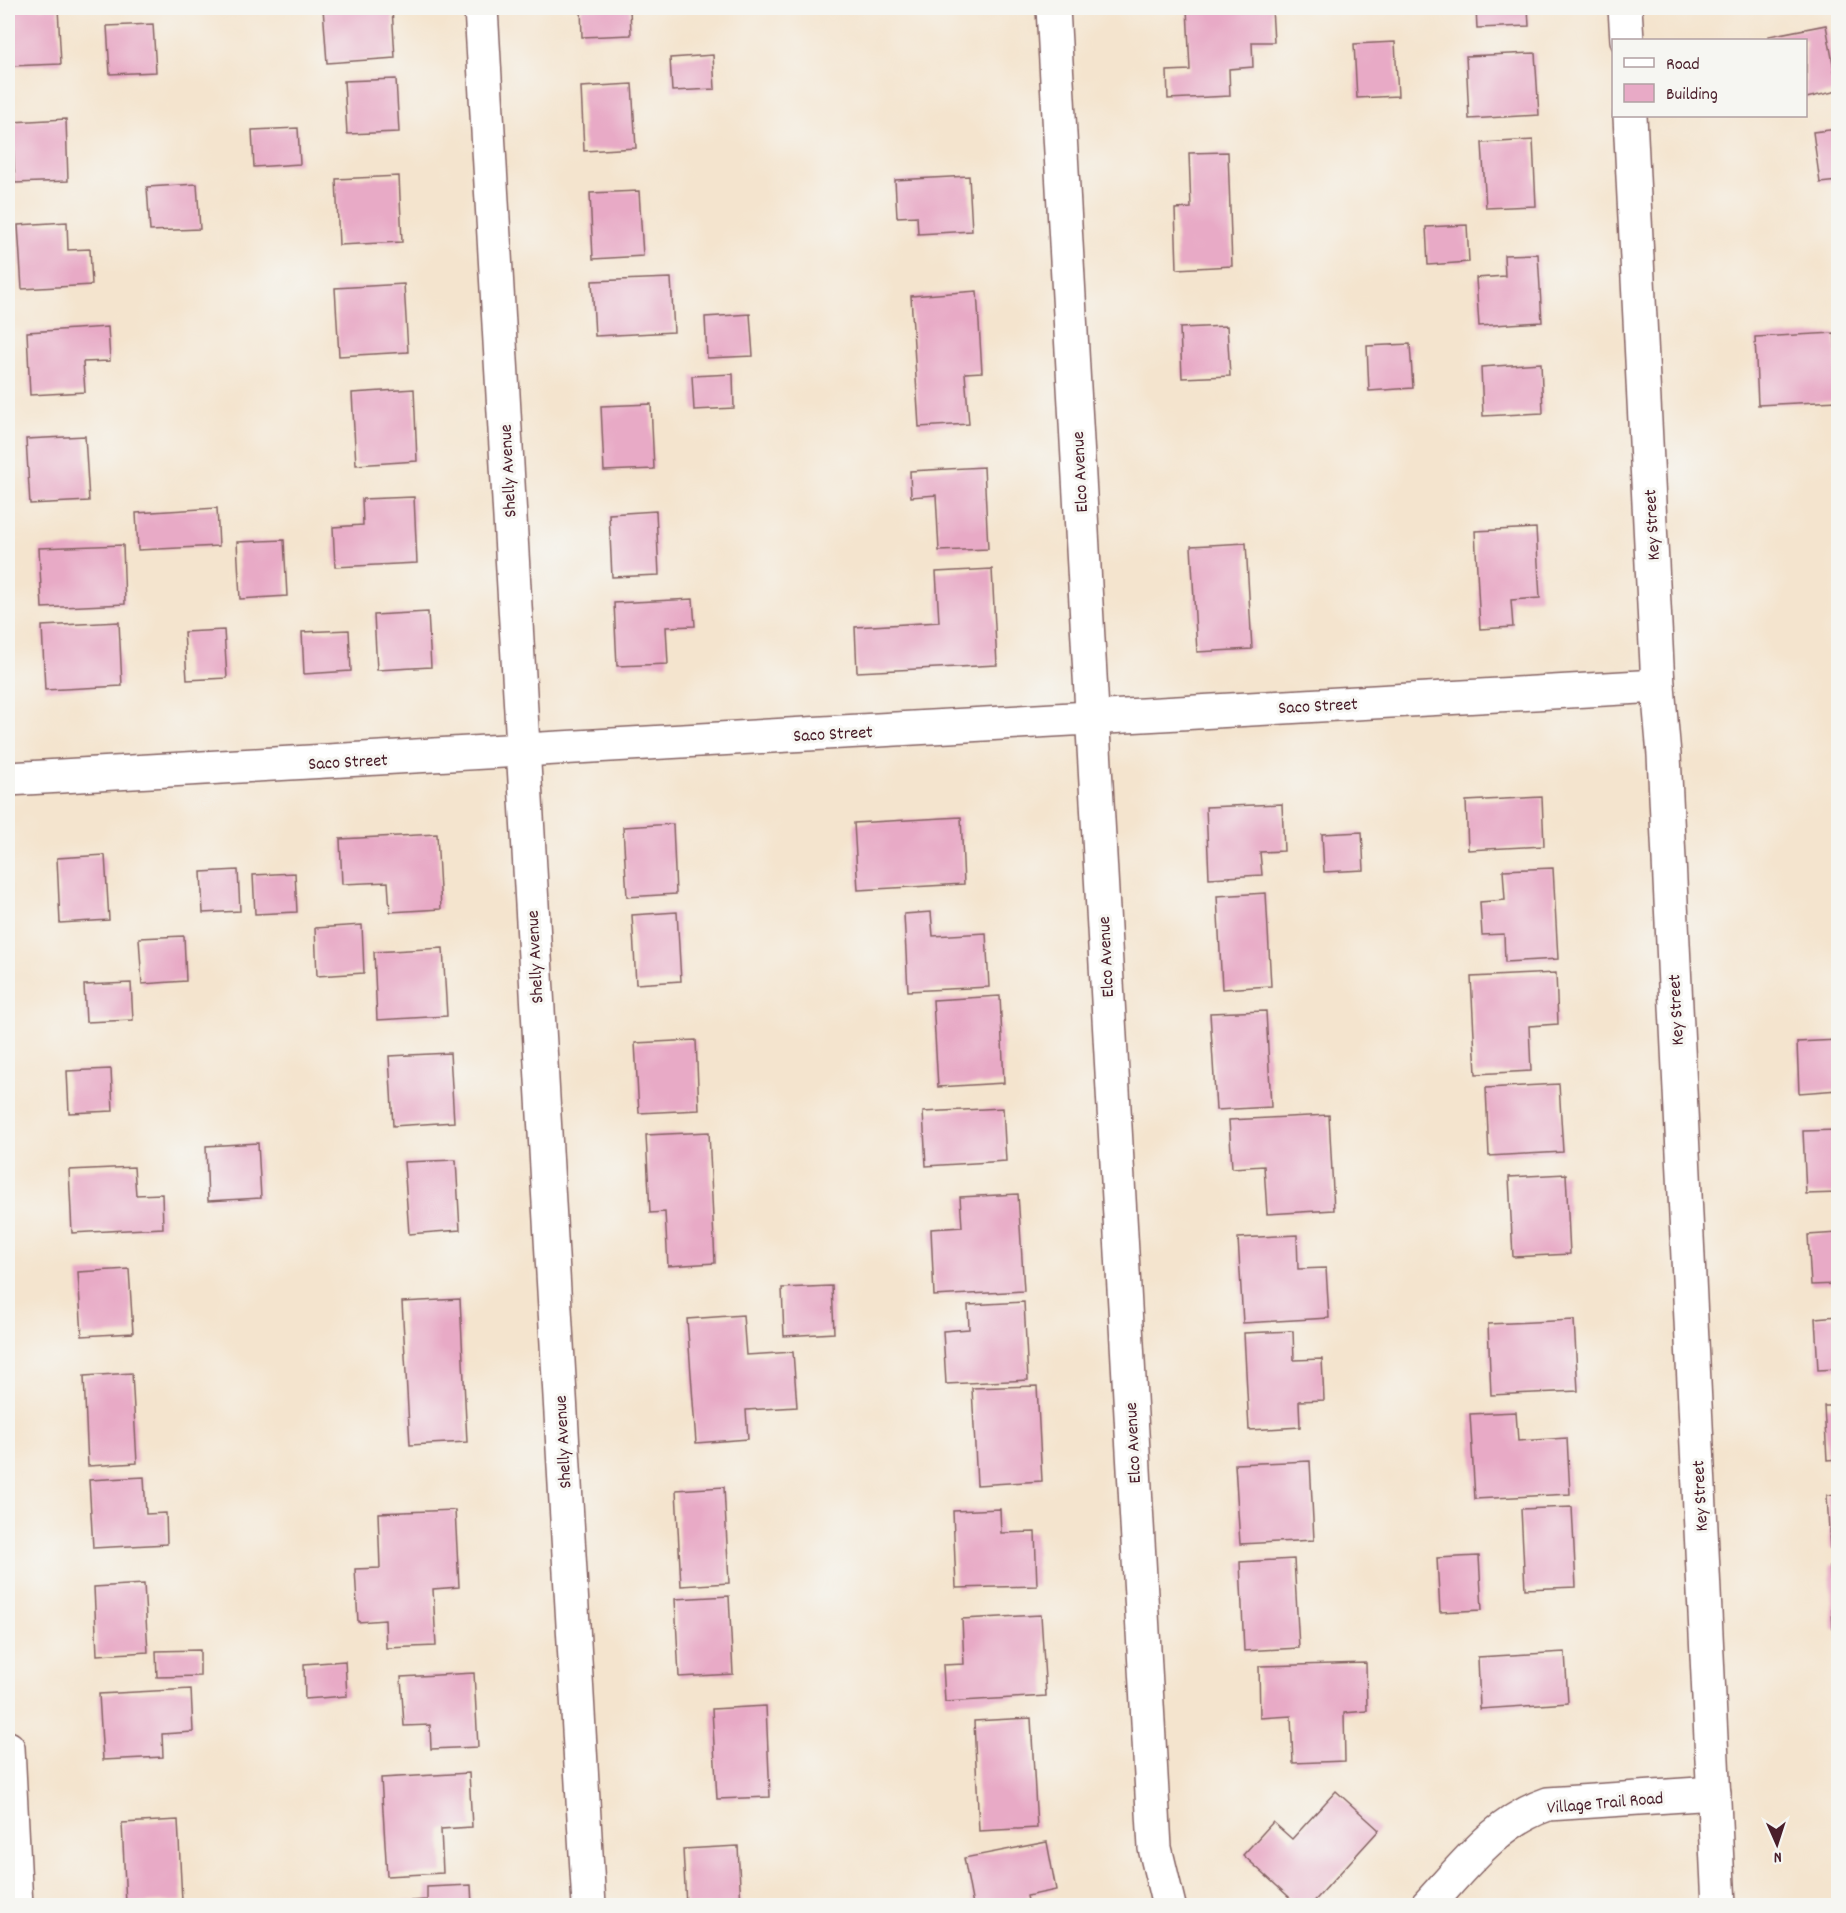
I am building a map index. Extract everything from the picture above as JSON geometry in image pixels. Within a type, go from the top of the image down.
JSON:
[{"type":"street","name":"Shelly Avenue","points":[[481,8],[589,1905]]},
{"type":"street","name":"Elco Avenue","points":[[1053,8],[1155,1848],[1169,1905]]},
{"type":"street","points":[[1625,8],[1627,39]]},
{"type":"street","name":"Key Street","points":[[1630,117],[1658,686],[1664,755],[1719,1905]]},
{"type":"street","name":"Saco Street","points":[[8,779],[522,752],[1658,686]]},
{"type":"street","points":[[8,1748],[16,1905]]},
{"type":"street","name":"Village Trail Road","points":[[1427,1905],[1496,1833],[1527,1811],[1548,1804],[1713,1793]]},
{"type":"building","points":[[8,8],[58,8],[61,64],[10,66]]},
{"type":"building","points":[[323,8],[392,8],[395,58],[327,63]]},
{"type":"building","points":[[581,8],[630,8],[631,35],[582,37]]},
{"type":"building","points":[[1187,8],[1272,8],[1274,42],[1252,42],[1253,67],[1229,69],[1230,96],[1168,99],[1167,71],[1190,70]]},
{"type":"building","points":[[1476,8],[1528,8],[1529,26],[1477,28]]},
{"type":"building","points":[[153,24],[156,72],[110,74],[107,26]]},
{"type":"building","points":[[1826,25],[1838,91],[1807,98],[1807,39],[1770,39],[1769,36]]},
{"type":"building","points":[[1395,42],[1398,96],[1357,98],[1354,44]]},
{"type":"building","points":[[1535,53],[1539,115],[1469,119],[1466,56]]},
{"type":"building","points":[[713,55],[715,89],[672,91],[670,58]]},
{"type":"building","points":[[396,79],[399,132],[347,134],[344,81]]},
{"type":"building","points":[[632,84],[636,148],[584,151],[581,87]]},
{"type":"building","points":[[66,119],[68,181],[15,183],[12,122]]},
{"type":"building","points":[[298,128],[300,164],[254,167],[252,130]]},
{"type":"building","points":[[1838,129],[1838,181],[1820,183],[1813,132]]},
{"type":"building","points":[[1533,140],[1536,206],[1486,208],[1482,143]]},
{"type":"building","points":[[1228,152],[1232,266],[1177,269],[1175,209],[1191,208],[1189,153]]},
{"type":"building","points":[[399,176],[402,242],[339,245],[336,179]]},
{"type":"building","points":[[969,176],[972,231],[918,234],[917,216],[897,217],[895,180]]},
{"type":"building","points":[[197,184],[200,229],[150,231],[147,187]]},
{"type":"building","points":[[639,191],[643,256],[593,259],[590,193]]},
{"type":"building","points":[[67,222],[68,250],[90,249],[92,285],[22,289],[18,225]]},
{"type":"building","points":[[1467,225],[1469,262],[1428,265],[1426,227]]},
{"type":"building","points":[[1538,254],[1542,322],[1479,326],[1476,278],[1505,276],[1504,255]]},
{"type":"building","points":[[671,278],[674,332],[595,336],[592,281]]},
{"type":"building","points":[[404,284],[408,352],[339,356],[335,288]]},
{"type":"building","points":[[977,291],[982,372],[965,373],[969,424],[919,427],[911,296]]},
{"type":"building","points":[[750,314],[753,356],[707,358],[705,317]]},
{"type":"building","points":[[1227,326],[1230,376],[1182,378],[1180,328]]},
{"type":"building","points":[[108,327],[110,361],[83,362],[85,392],[30,395],[27,332]]},
{"type":"building","points":[[1835,333],[1838,401],[1758,405],[1755,337]]},
{"type":"building","points":[[1410,344],[1413,388],[1369,391],[1367,346]]},
{"type":"building","points":[[1541,363],[1543,413],[1483,416],[1481,367]]},
{"type":"building","points":[[733,374],[734,408],[694,410],[692,376]]},
{"type":"building","points":[[414,389],[417,461],[356,465],[352,393]]},
{"type":"building","points":[[651,404],[654,469],[604,471],[601,406]]},
{"type":"building","points":[[85,436],[89,501],[30,504],[26,439]]},
{"type":"building","points":[[984,467],[988,549],[939,551],[936,495],[911,497],[910,471]]},
{"type":"building","points":[[414,497],[417,563],[335,567],[333,527],[363,525],[362,499]]},
{"type":"building","points":[[217,508],[219,546],[138,550],[136,513]]},
{"type":"building","points":[[656,511],[659,575],[612,577],[609,514]]},
{"type":"building","points":[[1536,528],[1540,598],[1511,600],[1513,627],[1480,629],[1475,531]]},
{"type":"building","points":[[284,540],[287,596],[240,599],[237,542]]},
{"type":"building","points":[[1246,543],[1252,649],[1197,652],[1191,546]]},
{"type":"building","points":[[123,545],[125,604],[42,608],[39,548]]},
{"type":"building","points":[[992,569],[997,665],[857,672],[855,627],[939,622],[936,572]]},
{"type":"building","points":[[693,599],[695,626],[666,627],[668,664],[617,666],[614,603]]},
{"type":"building","points":[[428,612],[431,667],[377,670],[374,615]]},
{"type":"building","points":[[119,622],[122,686],[45,690],[42,626]]},
{"type":"building","points":[[224,630],[227,678],[187,680],[184,632]]},
{"type":"building","points":[[349,630],[351,671],[304,674],[302,632]]},
{"type":"building","points":[[1542,797],[1544,846],[1468,850],[1466,801]]},
{"type":"building","points":[[1282,804],[1284,851],[1260,852],[1262,875],[1209,878],[1206,807]]},
{"type":"building","points":[[961,817],[964,884],[858,890],[854,823]]},
{"type":"building","points":[[673,824],[676,894],[627,897],[623,827]]},
{"type":"building","points":[[1362,832],[1364,870],[1324,872],[1322,834]]},
{"type":"building","points":[[437,834],[441,909],[390,912],[388,882],[342,884],[340,839]]},
{"type":"building","points":[[105,855],[109,920],[60,923],[57,858]]},
{"type":"building","points":[[1553,868],[1558,959],[1505,962],[1504,934],[1482,935],[1480,902],[1505,900],[1503,870]]},
{"type":"building","points":[[238,870],[240,911],[203,913],[201,872]]},
{"type":"building","points":[[295,873],[297,912],[255,914],[253,875]]},
{"type":"building","points":[[1266,893],[1271,986],[1222,989],[1217,896]]},
{"type":"building","points":[[677,912],[681,981],[636,984],[632,915]]},
{"type":"building","points":[[931,912],[933,936],[986,933],[989,987],[908,991],[904,914]]},
{"type":"building","points":[[362,925],[364,973],[317,976],[315,928]]},
{"type":"building","points":[[184,936],[186,981],[142,984],[139,938]]},
{"type":"building","points":[[443,948],[447,1016],[377,1020],[374,952]]},
{"type":"building","points":[[1556,973],[1558,1024],[1529,1026],[1531,1071],[1476,1074],[1471,977]]},
{"type":"building","points":[[131,983],[133,1020],[86,1022],[84,985]]},
{"type":"building","points":[[1000,996],[1004,1083],[938,1087],[933,1000]]},
{"type":"building","points":[[1266,1011],[1271,1107],[1216,1110],[1210,1013]]},
{"type":"building","points":[[696,1040],[699,1110],[639,1113],[635,1043]]},
{"type":"building","points":[[1838,1040],[1838,1090],[1799,1093],[1797,1042]]},
{"type":"building","points":[[450,1053],[454,1122],[393,1126],[389,1056]]},
{"type":"building","points":[[111,1069],[113,1111],[69,1113],[67,1071]]},
{"type":"building","points":[[1559,1084],[1563,1152],[1489,1156],[1486,1088]]},
{"type":"building","points":[[1003,1108],[1006,1161],[926,1166],[923,1112]]},
{"type":"building","points":[[1329,1115],[1334,1210],[1267,1214],[1264,1166],[1232,1168],[1229,1120]]},
{"type":"building","points":[[1838,1130],[1838,1193],[1806,1194],[1803,1131]]},
{"type":"building","points":[[709,1132],[715,1263],[668,1266],[665,1212],[650,1213],[646,1135]]},
{"type":"building","points":[[258,1143],[261,1198],[208,1201],[206,1146]]},
{"type":"building","points":[[456,1160],[460,1230],[409,1234],[404,1162]]},
{"type":"building","points":[[134,1167],[136,1195],[162,1194],[163,1228],[72,1233],[69,1170]]},
{"type":"building","points":[[1566,1174],[1570,1254],[1513,1257],[1509,1177]]},
{"type":"building","points":[[1018,1194],[1024,1291],[934,1296],[931,1229],[962,1227],[960,1197]]},
{"type":"building","points":[[1838,1233],[1838,1284],[1811,1285],[1808,1235]]},
{"type":"building","points":[[1297,1235],[1298,1269],[1326,1268],[1329,1318],[1243,1323],[1238,1238]]},
{"type":"building","points":[[129,1269],[133,1333],[82,1336],[78,1272]]},
{"type":"building","points":[[832,1286],[834,1333],[784,1336],[782,1288]]},
{"type":"building","points":[[460,1299],[467,1442],[410,1445],[402,1302]]},
{"type":"building","points":[[1024,1302],[1028,1380],[946,1384],[943,1331],[969,1329],[968,1305]]},
{"type":"building","points":[[743,1315],[746,1355],[793,1352],[797,1407],[746,1410],[748,1439],[696,1443],[687,1319]]},
{"type":"building","points":[[1838,1316],[1838,1369],[1818,1370],[1815,1318]]},
{"type":"building","points":[[1574,1320],[1578,1391],[1491,1395],[1488,1324]]},
{"type":"building","points":[[1293,1331],[1294,1360],[1322,1359],[1324,1400],[1299,1401],[1300,1427],[1249,1430],[1244,1333]]},
{"type":"building","points":[[132,1373],[137,1463],[88,1466],[84,1376]]},
{"type":"building","points":[[1037,1386],[1042,1481],[977,1485],[972,1388]]},
{"type":"building","points":[[1824,1406],[1838,1406],[1838,1459],[1827,1460]]},
{"type":"building","points":[[1516,1412],[1518,1441],[1567,1438],[1570,1494],[1475,1499],[1470,1414]]},
{"type":"building","points":[[1310,1461],[1314,1540],[1240,1544],[1235,1464]]},
{"type":"building","points":[[144,1477],[146,1514],[166,1513],[167,1544],[93,1548],[89,1480]]},
{"type":"building","points":[[724,1487],[729,1583],[681,1586],[676,1490]]},
{"type":"building","points":[[1838,1494],[1838,1548],[1830,1549],[1827,1495]]},
{"type":"building","points":[[1572,1507],[1576,1587],[1525,1589],[1521,1509]]},
{"type":"building","points":[[1000,1509],[1001,1533],[1035,1532],[1037,1586],[956,1588],[953,1511]]},
{"type":"building","points":[[455,1510],[459,1587],[433,1589],[436,1646],[386,1648],[385,1620],[358,1622],[355,1569],[380,1568],[378,1513]]},
{"type":"building","points":[[1479,1556],[1482,1610],[1440,1612],[1437,1558]]},
{"type":"building","points":[[1294,1559],[1299,1648],[1244,1651],[1240,1562]]},
{"type":"building","points":[[1830,1564],[1838,1564],[1838,1629],[1833,1629]]},
{"type":"building","points":[[144,1584],[148,1652],[97,1655],[94,1587]]},
{"type":"building","points":[[729,1596],[733,1674],[679,1677],[675,1599]]},
{"type":"building","points":[[1041,1615],[1046,1696],[945,1702],[943,1665],[964,1664],[962,1619]]},
{"type":"building","points":[[200,1650],[200,1676],[157,1677],[156,1651]]},
{"type":"building","points":[[1565,1652],[1568,1703],[1480,1709],[1478,1657]]},
{"type":"building","points":[[345,1661],[347,1696],[305,1699],[304,1664]]},
{"type":"building","points":[[1366,1663],[1367,1711],[1344,1713],[1345,1761],[1293,1763],[1291,1716],[1260,1718],[1259,1666]]},
{"type":"building","points":[[474,1673],[478,1747],[431,1749],[430,1725],[404,1726],[401,1677]]},
{"type":"building","points":[[191,1689],[193,1732],[162,1734],[163,1757],[103,1760],[99,1694]]},
{"type":"building","points":[[766,1706],[770,1797],[717,1799],[712,1709]]},
{"type":"building","points":[[1031,1718],[1037,1828],[979,1831],[974,1721]]},
{"type":"building","points":[[469,1773],[472,1827],[441,1829],[443,1873],[387,1876],[381,1778]]},
{"type":"building","points":[[1336,1791],[1379,1830],[1310,1906],[1299,1906],[1243,1855],[1273,1822],[1292,1839]]},
{"type":"building","points":[[178,1820],[182,1901],[126,1904],[122,1823]]},
{"type":"building","points":[[1047,1842],[1056,1890],[1027,1896],[1029,1906],[973,1906],[964,1858]]},
{"type":"building","points":[[738,1846],[741,1906],[686,1906],[683,1849]]},
{"type":"building","points":[[471,1885],[472,1906],[395,1906],[395,1902],[427,1900],[427,1887]]}]
